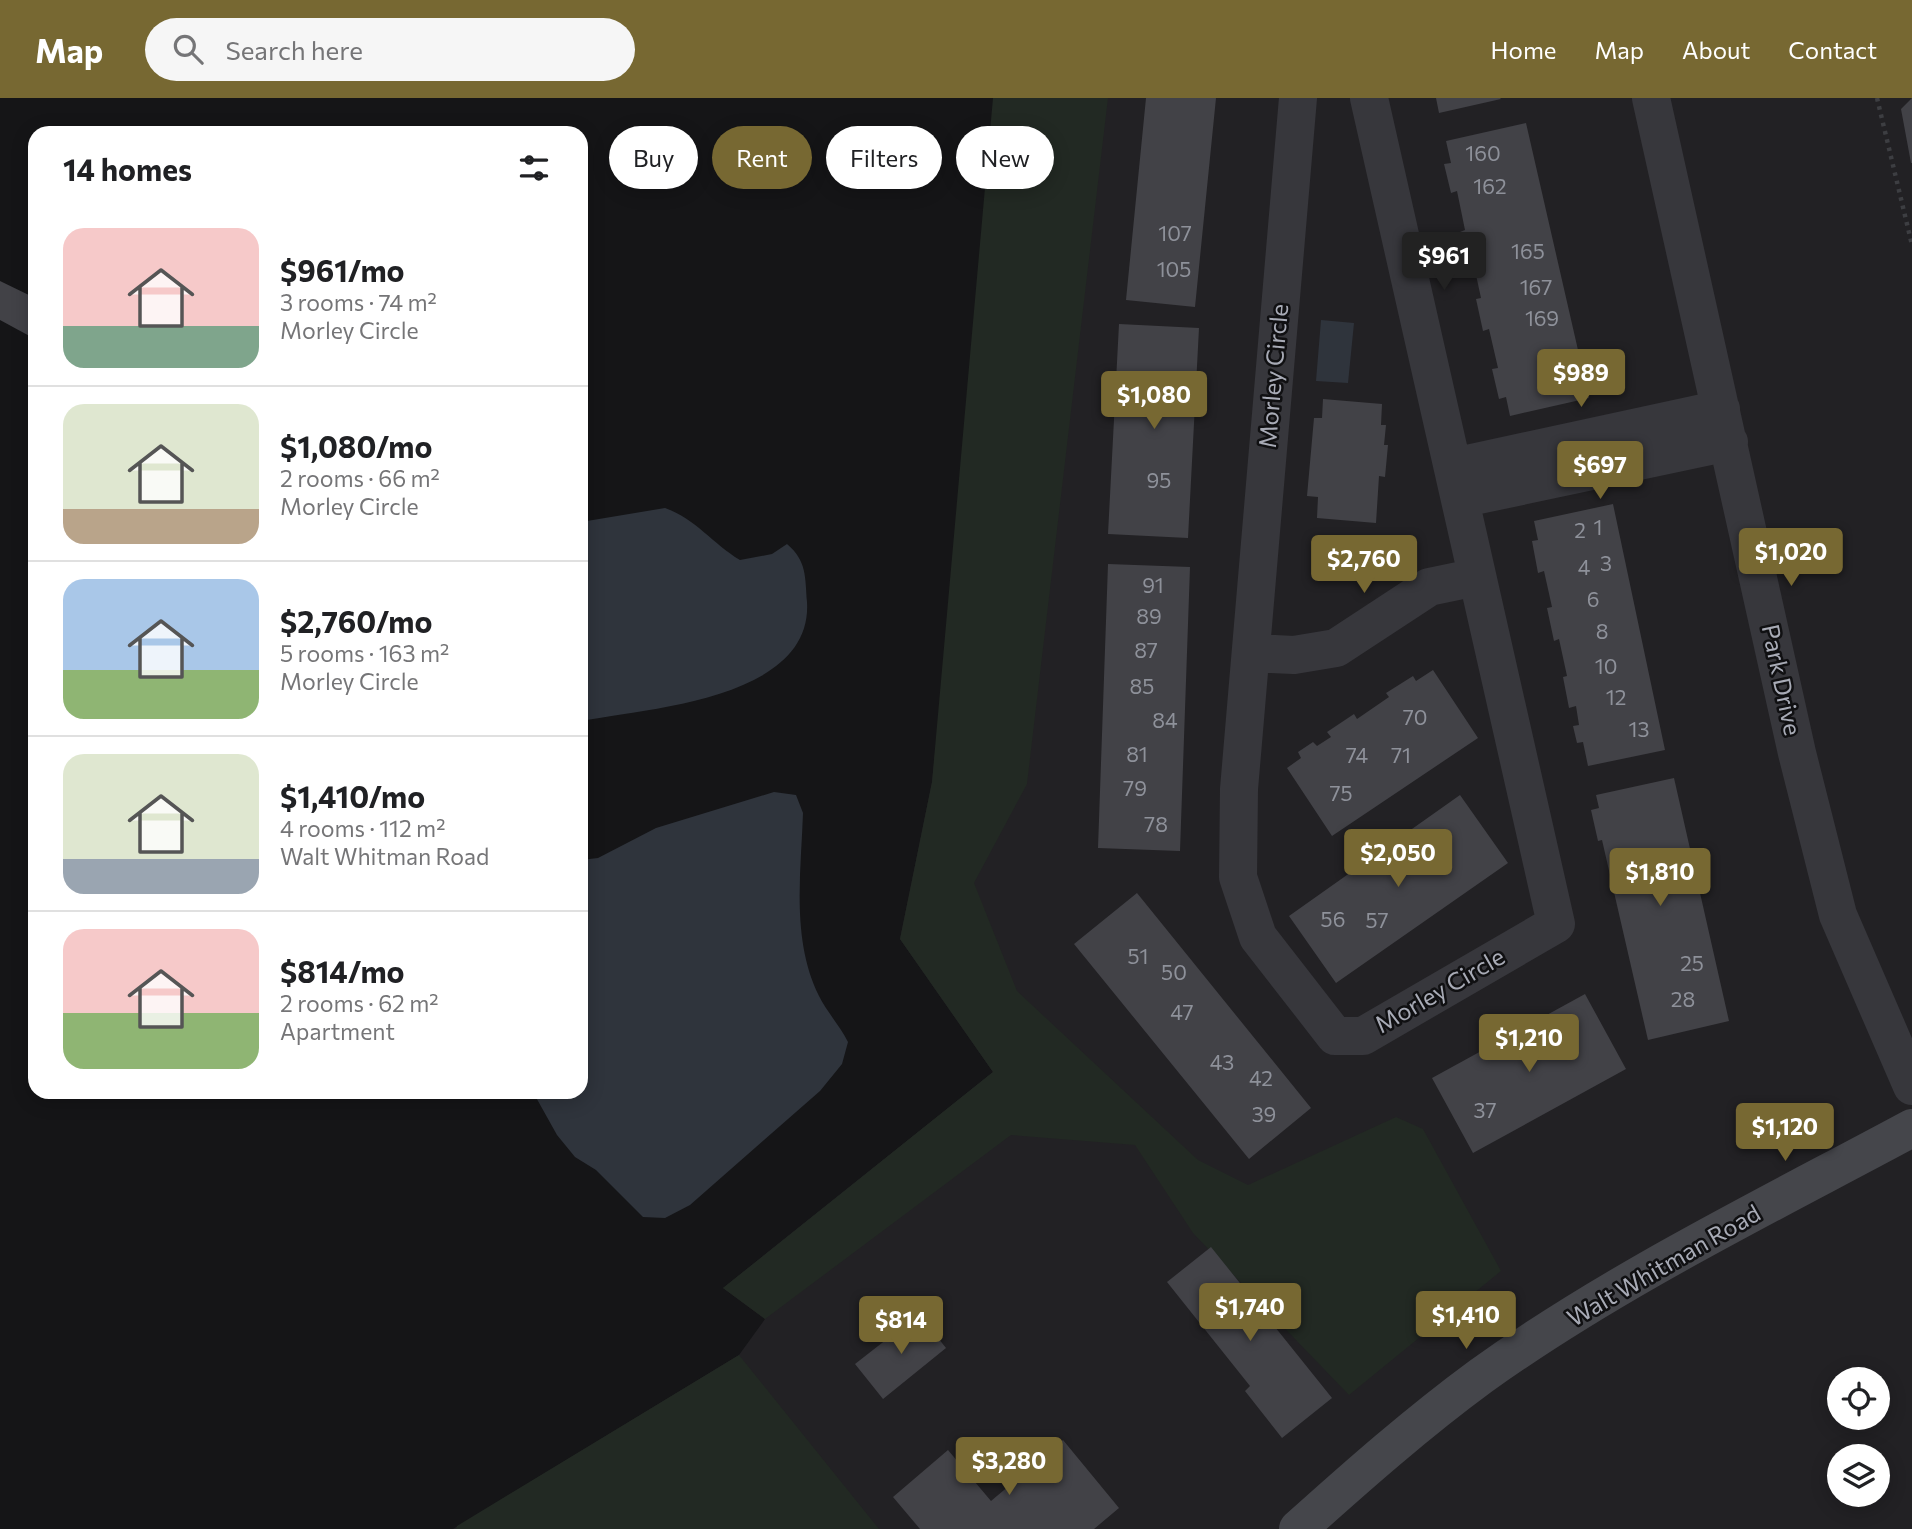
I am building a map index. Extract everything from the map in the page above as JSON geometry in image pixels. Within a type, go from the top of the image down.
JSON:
[{"type":"main road","name":"Walt Whitman Road","points":[[1298,1529],[1361,1473],[1480,1377],[1580,1311],[1912,1128]]},
{"type":"street","name":"Morley Circle","points":[[1298,98],[1239,789],[1238,877],[1258,937],[1335,1036],[1363,1037],[1556,924],[1369,98]]},
{"type":"street","name":"Park Drive","points":[[1651,98],[1797,753],[1838,915],[1912,1086]]},
{"type":"street","points":[[1456,483],[1725,425]]},
{"type":"street","points":[[1251,653],[1294,655],[1336,648],[1429,587],[1477,577]]},
{"type":"path","points":[[1877,98],[1912,246]]},
{"type":"shaded area","points":[[993,98],[1108,98],[1027,784],[974,883],[1017,991],[1198,1160],[1248,1185],[1396,1117],[1423,1129],[1501,1271],[1349,1395],[1193,1233],[1135,1145],[1011,1135],[765,1319],[723,1288],[993,1072],[900,939],[932,782],[985,189],[1054,189],[1054,126],[991,126]]},
{"type":"shaded area","points":[[1003,98],[1912,98],[1912,1529],[453,1529],[739,1355],[765,1319],[723,1288],[993,1072],[900,939],[932,782],[994,189],[1054,189],[1054,126],[1000,126]]},
{"type":"shaded area","points":[[1321,320],[1354,323],[1348,383],[1316,381]]},
{"type":"shaded area","points":[[665,508],[695,525],[740,560],[772,554],[787,544],[802,563],[805,577],[807,602],[802,634],[784,660],[756,679],[722,693],[646,711],[588,720],[588,521]]},
{"type":"shaded area","points":[[774,792],[796,795],[803,813],[800,906],[804,952],[819,996],[848,1042],[842,1064],[820,1091],[690,1205],[665,1218],[643,1217],[596,1170],[575,1157],[557,1135],[537,1099],[588,1099],[588,859],[598,858],[656,828]]},
{"type":"shaded area","points":[[739,1355],[879,1529],[456,1529],[457,1526]]},
{"type":"building","points":[[1146,98],[1216,98],[1195,307],[1126,300]]},
{"type":"building","points":[[1436,98],[1500,98],[1501,99],[1439,113]]},
{"type":"building","points":[[1912,98],[1912,163],[1911,163],[1901,109]]},
{"type":"building","points":[[1526,123],[1589,398],[1510,416],[1506,397],[1499,399],[1492,369],[1498,368],[1489,329],[1483,331],[1476,299],[1481,298],[1473,261],[1467,262],[1460,232],[1465,230],[1457,191],[1451,193],[1444,164],[1451,163],[1446,141]]},
{"type":"building","points":[[0,281],[28,295],[28,335],[0,320]]},
{"type":"building","points":[[1119,324],[1199,328],[1188,538],[1108,534]]},
{"type":"building","points":[[1323,399],[1382,404],[1381,425],[1386,425],[1384,445],[1388,445],[1385,477],[1379,476],[1376,523],[1317,518],[1318,497],[1307,496],[1314,418],[1322,418]]},
{"type":"building","points":[[1613,504],[1665,750],[1588,766],[1583,742],[1577,743],[1573,726],[1579,725],[1576,706],[1569,708],[1563,677],[1567,676],[1559,639],[1554,641],[1547,608],[1552,607],[1544,571],[1538,573],[1532,541],[1538,540],[1534,521]]},
{"type":"building","points":[[1108,564],[1190,567],[1180,851],[1098,848]]},
{"type":"building","points":[[1433,670],[1478,738],[1332,836],[1287,768],[1301,758],[1298,752],[1313,742],[1317,746],[1331,737],[1327,732],[1354,714],[1357,719],[1389,697],[1386,693],[1413,676],[1416,681]]},
{"type":"building","points":[[1674,778],[1729,1021],[1648,1040],[1602,840],[1598,841],[1591,810],[1599,808],[1596,795]]},
{"type":"building","points":[[1460,795],[1508,863],[1336,983],[1289,916]]},
{"type":"building","points":[[1137,893],[1311,1108],[1249,1159],[1074,944]]},
{"type":"building","points":[[1585,994],[1626,1069],[1473,1153],[1432,1078]]},
{"type":"building","points":[[1211,1247],[1332,1398],[1282,1438],[1245,1391],[1250,1386],[1167,1282]]},
{"type":"building","points":[[919,1314],[946,1348],[883,1399],[855,1364]]},
{"type":"building","points":[[1063,1440],[1119,1508],[1094,1529],[920,1529],[893,1497],[948,1450],[991,1501]]}]
